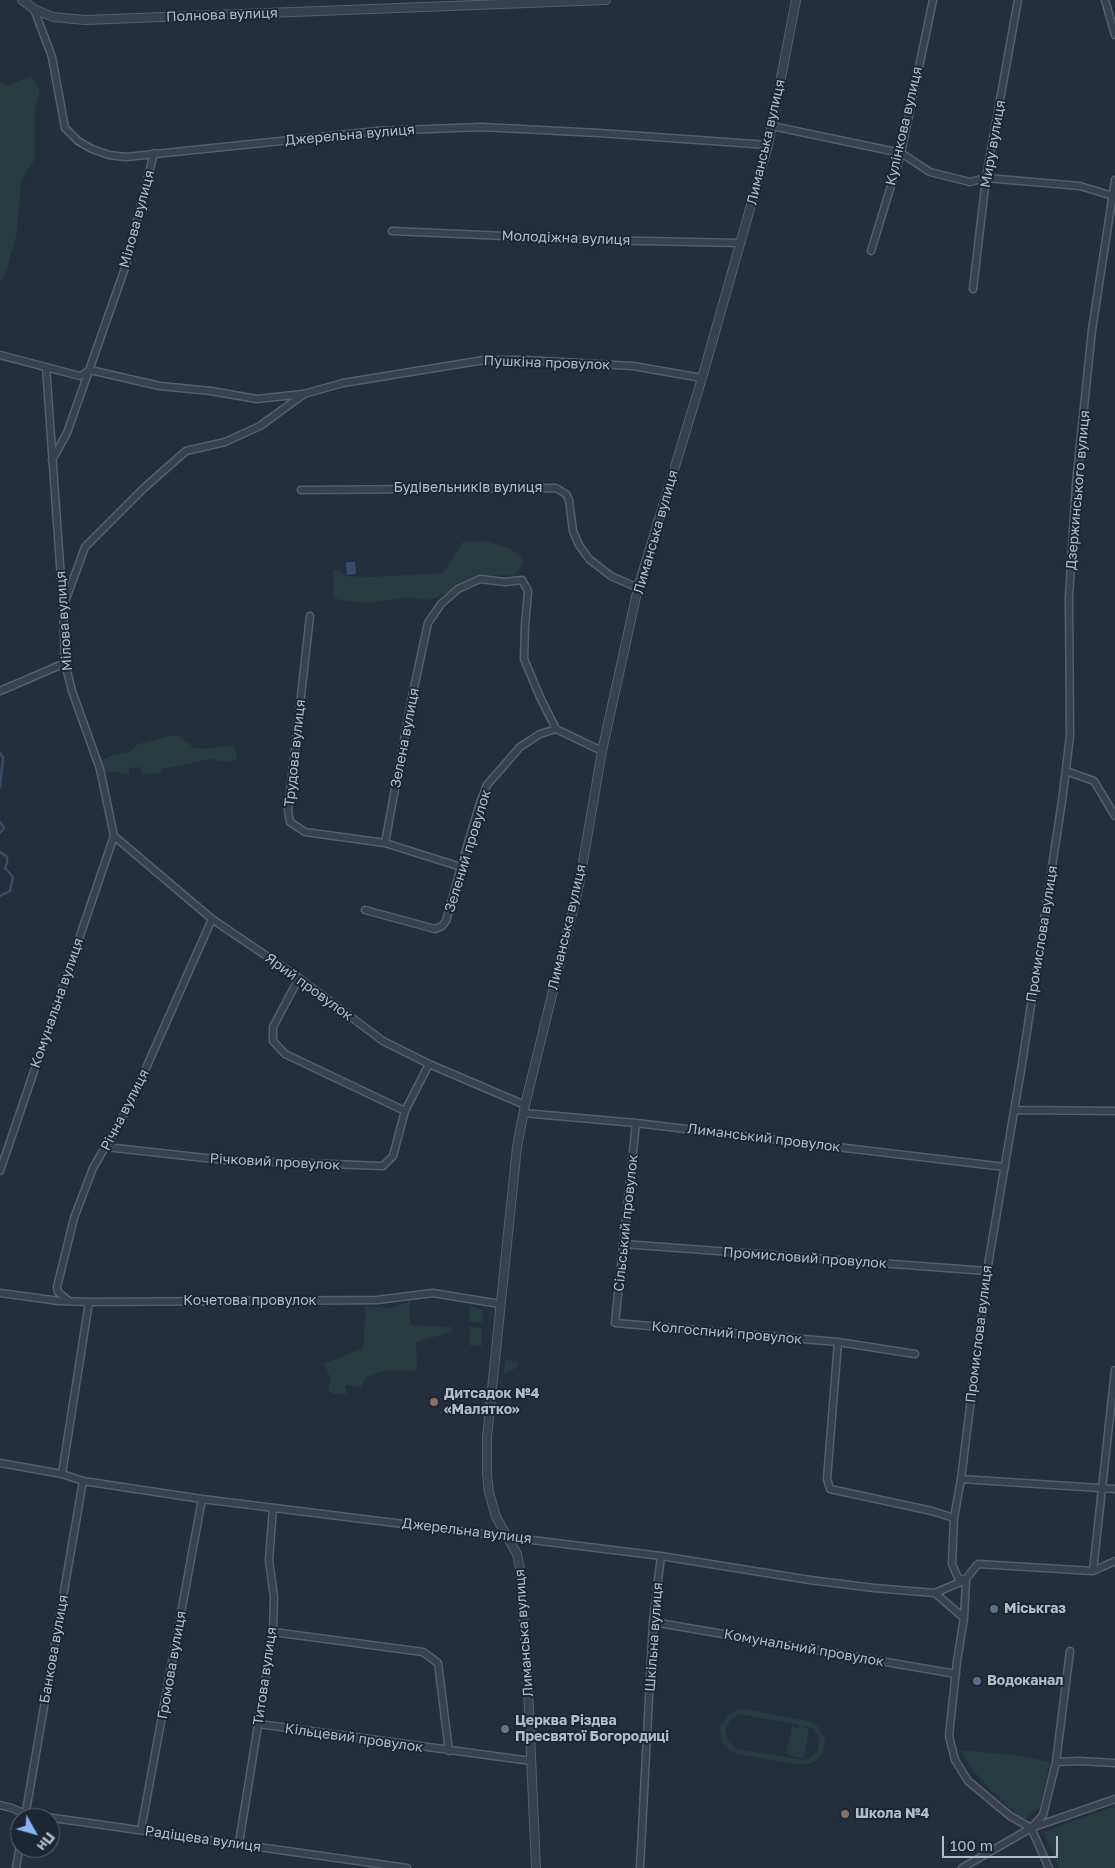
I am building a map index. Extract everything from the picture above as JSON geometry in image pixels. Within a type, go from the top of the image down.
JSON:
[{"type":"street","name":"Полнова вулиця","points":[[22,0],[34,9],[53,17],[102,20],[606,0]]},
{"type":"street","name":"Лиманська вулиця","points":[[536,1868],[528,1666],[520,1568],[516,1554],[492,1506],[487,1474],[487,1437],[517,1146],[525,1104],[579,885],[602,751],[638,588],[702,378],[768,145],[796,0]]},
{"type":"street","name":"Кулінкова вулиця","points":[[870,252],[901,153],[933,0]]},
{"type":"street","name":"Миру вулиця","points":[[973,289],[986,178],[1018,0]]},
{"type":"street","points":[[1105,0],[1115,35]]},
{"type":"street","name":"Джерельна вулиця","points":[[34,9],[52,57],[65,128],[85,145],[109,155],[126,157],[378,131],[481,126],[599,132],[768,145]]},
{"type":"street","points":[[772,126],[901,153],[930,172],[970,182],[986,178],[1080,186],[1113,196]]},
{"type":"street","name":"Мілова вулиця","points":[[52,460],[67,433],[125,268],[154,153]]},
{"type":"street","name":"Дзержинського вулиця","points":[[1062,801],[1070,736],[1069,597],[1076,484],[1092,330],[1115,180]]},
{"type":"street","name":"Молодіжна вулиця","points":[[392,231],[595,240],[741,243]]},
{"type":"street","points":[[0,355],[80,376],[90,370]]},
{"type":"street","name":"Пушкіна провулок","points":[[90,370],[160,386],[211,391],[257,400],[304,394],[344,383],[484,360],[525,360],[633,366],[702,378]]},
{"type":"street","name":"Мілова вулиця","points":[[46,367],[63,607],[65,664],[72,691],[100,769],[114,836]]},
{"type":"street","name":"Пушкіна провулок","points":[[63,607],[84,548],[144,488],[186,451],[225,442],[260,426],[304,394]]},
{"type":"street","name":"Будівельників вулиця","points":[[301,490],[556,488],[566,494],[569,500],[573,531],[579,545],[589,560],[611,576],[638,588]]},
{"type":"street","name":"Зелена вулиця","points":[[384,843],[428,623],[441,604],[458,589],[480,579],[505,582],[522,580],[528,590],[524,659],[556,729]]},
{"type":"street","name":"Трудова вулиця","points":[[310,616],[288,811],[290,822],[305,832],[384,843]]},
{"type":"street","points":[[0,691],[65,664]]},
{"type":"street","points":[[556,729],[602,751]]},
{"type":"street","name":"Зелений провулок","points":[[365,910],[435,929],[442,926],[446,921],[480,802],[487,785],[520,747],[540,734],[556,729]]},
{"type":"street","points":[[1066,771],[1094,781],[1115,816]]},
{"type":"street","name":"Промислова вулиця","points":[[965,1580],[958,1578],[952,1564],[954,1518],[961,1479],[987,1271],[1062,801]]},
{"type":"street","name":"Ярий провулок","points":[[114,836],[212,918],[299,978],[383,1041],[429,1064],[525,1104]]},
{"type":"street","name":"Комунальна вулиця","points":[[0,1171],[114,836]]},
{"type":"street","points":[[384,843],[461,867]]},
{"type":"street","name":"Річна вулиця","points":[[69,1301],[58,1292],[57,1286],[74,1218],[93,1168],[135,1093],[212,918]]},
{"type":"street","points":[[299,978],[273,1027],[273,1041],[284,1054],[405,1111]]},
{"type":"street","name":"Річковий провулок","points":[[106,1147],[223,1160],[383,1166],[393,1156],[405,1111],[429,1064]]},
{"type":"street","points":[[1014,1110],[1115,1111]]},
{"type":"street","name":"Лиманський провулок","points":[[523,1113],[636,1123],[1005,1167]]},
{"type":"street","name":"Сільський провулок","points":[[615,1323],[636,1123]]},
{"type":"street","name":"Промисловий провулок","points":[[623,1244],[987,1271]]},
{"type":"street","name":"Кочетова провулок","points":[[0,1293],[89,1302],[377,1300],[432,1293],[500,1304]]},
{"type":"street","points":[[62,1474],[89,1302]]},
{"type":"street","name":"Колгоспний провулок","points":[[615,1323],[838,1342],[915,1354]]},
{"type":"street","points":[[838,1342],[827,1479],[830,1489],[932,1511],[954,1518]]},
{"type":"street","points":[[1093,1571],[1115,1370]]},
{"type":"street","name":"Джерельна вулиця","points":[[0,1463],[62,1474],[83,1481],[202,1499],[506,1535],[661,1556],[810,1580],[935,1593]]},
{"type":"street","points":[[961,1479],[1115,1489]]},
{"type":"street","name":"Банкова вулиця","points":[[26,1808],[83,1481]]},
{"type":"street","name":"Громова вулиця","points":[[141,1830],[202,1499]]},
{"type":"street","name":"Титова вулиця","points":[[239,1843],[273,1632],[274,1597],[269,1560],[273,1508]]},
{"type":"street","name":"Шкільна вулиця","points":[[640,1868],[653,1622],[661,1556]]},
{"type":"street","points":[[964,1618],[935,1593],[965,1580],[978,1564],[1093,1571],[1115,1561]]},
{"type":"street","points":[[965,1580],[964,1618],[949,1736],[955,1760],[968,1781],[1010,1816],[1031,1828],[1049,1868]]},
{"type":"street","name":"Комунальний провулок","points":[[653,1622],[956,1674]]},
{"type":"street","points":[[273,1632],[423,1652],[438,1663],[449,1751]]},
{"type":"street","points":[[1031,1828],[1043,1815],[1056,1762],[1070,1651]]},
{"type":"street","name":"Кільцевий провулок","points":[[259,1724],[531,1761]]},
{"type":"street","points":[[1056,1762],[1115,1763]]},
{"type":"street","points":[[962,1868],[1031,1828],[1115,1799]]},
{"type":"street","name":"Радіщева вулиця","points":[[60,1820],[239,1843],[289,1852],[407,1868]]},
{"type":"green space","points":[[31,76],[40,90],[35,109],[35,159],[21,181],[17,233],[6,272],[0,282],[0,82],[6,86]]},
{"type":"green space","points":[[485,541],[511,549],[521,557],[524,562],[515,575],[482,576],[467,579],[441,596],[427,600],[408,597],[370,603],[344,601],[334,598],[333,570],[340,571],[344,576],[370,577],[443,573],[463,542]]},
{"type":"green space","points":[[170,736],[179,736],[193,747],[207,749],[233,747],[236,750],[237,760],[227,762],[210,759],[142,775],[141,767],[129,768],[129,775],[105,772],[102,760],[110,756],[130,752],[138,744]]},
{"type":"green space","points":[[410,1301],[410,1325],[452,1327],[452,1332],[416,1342],[417,1371],[389,1370],[376,1373],[365,1378],[362,1387],[346,1385],[346,1394],[332,1394],[328,1390],[331,1379],[324,1364],[363,1348],[366,1306],[390,1308]]},
{"type":"green space","points":[[470,1305],[483,1310],[483,1323],[469,1321]]},
{"type":"green space","points":[[470,1327],[482,1328],[482,1346],[469,1345]]},
{"type":"green space","points":[[506,1360],[517,1362],[518,1367],[503,1374]]},
{"type":"green space","points":[[744,1709],[814,1723],[824,1737],[825,1742],[822,1753],[819,1758],[810,1764],[799,1765],[730,1751],[722,1743],[720,1727],[729,1714]],"holes":[[[740,1714],[810,1727],[818,1734],[818,1751],[809,1759],[803,1760],[737,1749],[728,1741],[725,1730],[730,1720]]]},
{"type":"green space","points":[[799,1725],[809,1729],[804,1758],[786,1754],[792,1726],[798,1728]]},
{"type":"green space","points":[[961,1750],[1022,1756],[1050,1762],[1040,1807],[1025,1819],[1019,1817],[984,1783],[969,1765]]},
{"type":"green space","points":[[1115,1806],[1115,1868],[1059,1868],[1044,1832]]},
{"type":"water","points":[[346,562],[355,562],[356,574],[347,575]]},
{"type":"waterway","points":[[0,753],[3,758],[0,787]]},
{"type":"waterway","points":[[0,822],[4,828],[0,833]]},
{"type":"waterway","points":[[0,852],[7,857],[5,868],[13,877],[10,891],[0,896]]},
{"type":"place","name":"Дитсадок №4 «Малятко»","points":[[434,1402]]},
{"type":"place","name":"Міськгаз","points":[[994,1609]]},
{"type":"place","name":"Водоканал","points":[[977,1681]]},
{"type":"place","name":"Церква Різдва Пресвятої Богородиці","points":[[505,1729]]},
{"type":"place","name":"Школа №4","points":[[845,1814]]}]
